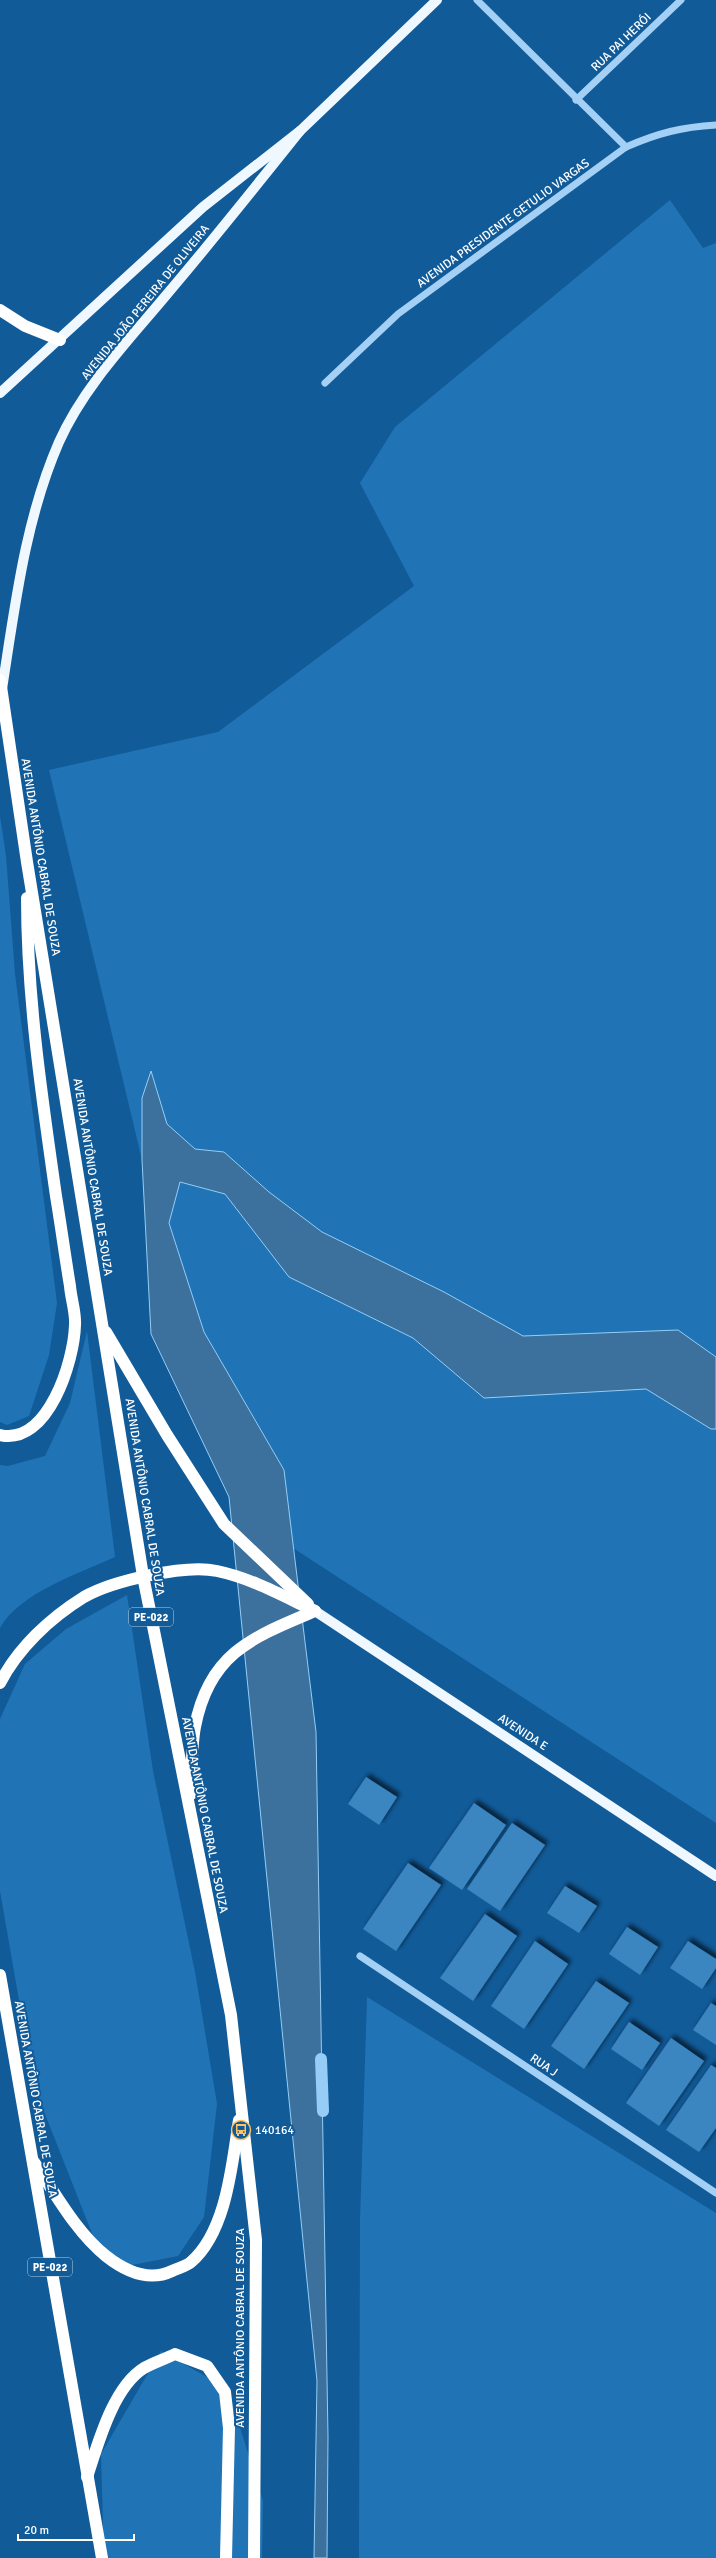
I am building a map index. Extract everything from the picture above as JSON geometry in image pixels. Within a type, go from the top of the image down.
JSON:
[{"type":"highway","points":[[0,310],[25,326],[60,340]]},
{"type":"highway","name":"AVENIDA ANTÔNIO CABRAL DE SOUZA","points":[[0,680],[27,862],[143,1576],[231,2015],[256,2240],[254,2558]]},
{"type":"highway","points":[[0,1435],[10,1438],[37,1424],[54,1401],[69,1365],[75,1324],[47,1134],[27,957],[27,862]]},
{"type":"highway","points":[[103,1326],[167,1435],[224,1524],[315,1611]]},
{"type":"highway","points":[[0,1683],[11,1663],[44,1628],[85,1597],[143,1576],[176,1570],[216,1570],[259,1585],[315,1611]]},
{"type":"highway","points":[[189,1811],[195,1728],[203,1697],[218,1669],[235,1651],[269,1630],[315,1611]]},
{"type":"highway","name":"AVENIDA ANTÔNIO CABRAL DE SOUZA","points":[[0,1975],[102,2558]]},
{"type":"highway","points":[[32,2159],[79,2227],[105,2255],[132,2273],[160,2276],[191,2262],[211,2235],[226,2196],[242,2105]]},
{"type":"highway","points":[[87,2479],[101,2432],[120,2393],[143,2369],[175,2354],[207,2366],[225,2392],[229,2428],[226,2558]]},
{"type":"main road","name":"AVENIDA JOÃO PEREIRA DE OLIVEIRA","points":[[0,393],[60,340],[203,207],[300,131],[437,0]]},
{"type":"main road","name":"AVENIDA JOÃO PEREIRA DE OLIVEIRA","points":[[2,693],[19,578],[38,506],[59,442],[96,378],[224,226],[300,131]]},
{"type":"main road","name":"AVENIDA E","points":[[315,1611],[716,1876]]},
{"type":"street","points":[[477,0],[576,100],[626,147]]},
{"type":"street","name":"RUA PAI HERÓI","points":[[576,100],[681,0]]},
{"type":"street","name":"AVENIDA PRESIDENTE GETULIO VARGAS","points":[[325,383],[404,310],[626,147],[650,137],[680,128],[716,125]]},
{"type":"street","name":"RUA J","points":[[360,1956],[716,2193]]},
{"type":"shaded area","points":[[670,200],[703,248],[716,243],[716,1823],[293,1548],[284,1470],[204,1332],[169,1222],[142,1160],[49,770],[218,732],[414,586],[360,483],[395,427]]},
{"type":"shaded area","points":[[0,816],[6,856],[15,974],[57,1303],[49,1355],[29,1416],[7,1425],[0,1422]]},
{"type":"shaded area","points":[[151,1071],[167,1124],[195,1149],[224,1152],[269,1192],[322,1232],[444,1292],[523,1336],[678,1330],[716,1357],[716,1429],[711,1429],[646,1389],[484,1398],[413,1338],[289,1277],[225,1194],[180,1182],[169,1223],[204,1332],[284,1470],[316,1732],[328,2437],[327,2558],[314,2558],[317,2381],[229,1497],[151,1334],[142,1160],[142,1098]]},
{"type":"shaded area","points":[[87,1331],[115,1557],[68,1577],[36,1594],[21,1604],[0,1628],[0,1465],[8,1466],[45,1456],[70,1403]]},
{"type":"shaded area","points":[[127,1595],[153,1771],[195,1972],[217,2104],[204,2217],[178,2256],[127,2266],[95,2241],[34,2086],[0,1891],[0,1719],[25,1664],[66,1629]]},
{"type":"shaded area","points":[[367,1997],[716,2213],[716,2558],[359,2558],[360,2221]]},
{"type":"shaded area","points":[[161,2351],[228,2389],[263,2501],[262,2558],[104,2558],[101,2454]]},
{"type":"building","points":[[366,1777],[397,1797],[379,1825],[348,1804]]},
{"type":"building","points":[[474,1803],[506,1825],[462,1890],[429,1868]]},
{"type":"building","points":[[512,1823],[545,1845],[500,1911],[467,1889]]},
{"type":"building","points":[[408,1863],[441,1885],[396,1951],[363,1929]]},
{"type":"building","points":[[565,1886],[597,1906],[579,1933],[547,1913]]},
{"type":"building","points":[[485,1914],[517,1936],[473,2001],[440,1978]]},
{"type":"building","points":[[627,1927],[658,1947],[640,1975],[609,1954]]},
{"type":"building","points":[[535,1941],[568,1964],[524,2029],[491,2006]]},
{"type":"building","points":[[688,1941],[716,1959],[716,1968],[702,1989],[670,1968]]},
{"type":"building","points":[[596,1981],[629,2003],[584,2069],[551,2046]]},
{"type":"building","points":[[711,2003],[716,2006],[716,2045],[693,2030]]},
{"type":"building","points":[[629,2022],[660,2043],[642,2070],[611,2049]]},
{"type":"building","points":[[671,2038],[704,2061],[659,2126],[626,2103]]},
{"type":"building","points":[[711,2065],[716,2068],[716,2128],[699,2152],[666,2130]]},
{"type":"waterway","points":[[321,2059],[323,2111]]},
{"type":"place","name":"140164","points":[[241,2130]]}]
